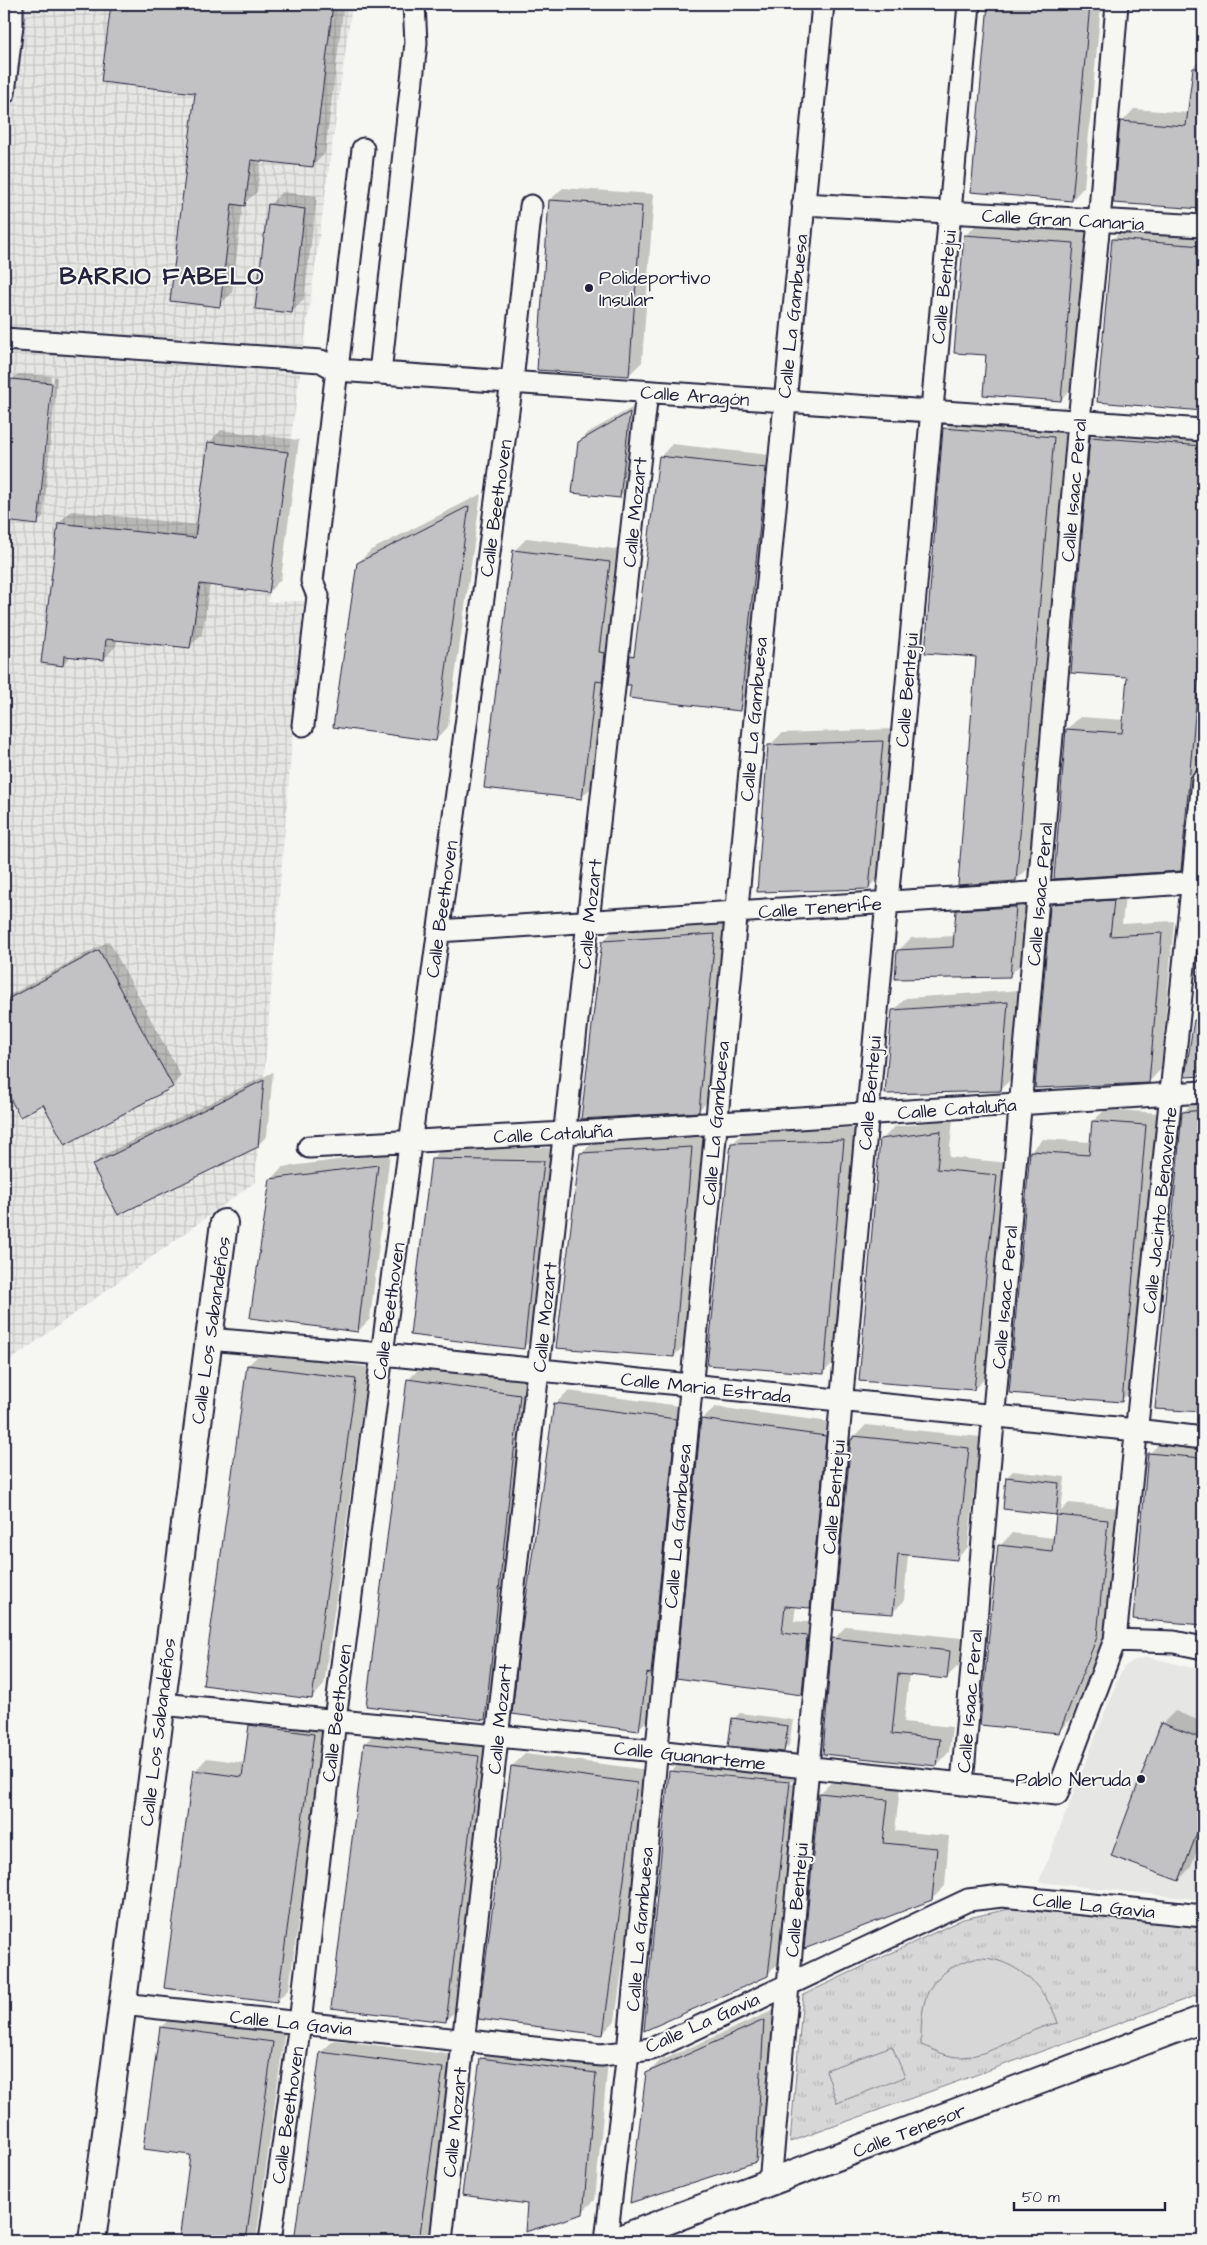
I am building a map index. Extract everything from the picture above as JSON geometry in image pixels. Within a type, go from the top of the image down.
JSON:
[{"type":"street","points":[[4,93],[12,25],[12,4]]},
{"type":"street","points":[[380,372],[416,43],[414,4]]},
{"type":"street","name":"Calle La Gambuesa","points":[[606,2241],[628,2052],[783,401],[823,4]]},
{"type":"street","name":"Calle Bentejui","points":[[770,2183],[969,4]]},
{"type":"street","name":"Calle Isaac Peral","points":[[962,1784],[1079,421],[1100,222],[1117,4]]},
{"type":"street","points":[[303,725],[318,596],[312,581],[363,149]]},
{"type":"street","name":"Calle Gran Canaria","points":[[803,204],[1100,222],[1203,226]]},
{"type":"street","points":[[512,382],[531,206]]},
{"type":"street","points":[[4,339],[321,360],[337,370]]},
{"type":"street","name":"Calle Aragón","points":[[337,370],[1203,430]]},
{"type":"street","name":"Calle Beethoven","points":[[270,2241],[300,2023],[335,1720],[382,1354],[512,382]]},
{"type":"street","name":"Calle Mozart","points":[[440,2241],[648,392]]},
{"type":"street","name":"Calle Jacinto Benavente","points":[[1114,1640],[1171,1094],[1198,882],[1203,780]]},
{"type":"street","name":"Calle Tenerife","points":[[438,932],[1198,882]]},
{"type":"street","name":"Calle Cataluña","points":[[309,1147],[715,1124],[1203,1092]]},
{"type":"street","name":"Calle Los Sabandeños","points":[[92,2241],[224,1223]]},
{"type":"street","name":"Calle Maria Estrada","points":[[208,1339],[382,1354],[994,1415],[1203,1438]]},
{"type":"street","points":[[1114,1640],[1174,1642],[1203,1648]]},
{"type":"street","name":"Calle Guanarteme","points":[[161,1704],[656,1751],[1057,1794],[1114,1640]]},
{"type":"street","name":"Calle La Gavia","points":[[122,2004],[601,2055],[652,2049],[968,1900],[1002,1896],[1203,1916]]},
{"type":"street","name":"Calle Tenesor","points":[[614,2241],[1203,2019]]},
{"type":"shaded area","points":[[4,4],[352,4],[268,602],[304,601],[255,1182],[4,1365]]},
{"type":"shaded area","name":"Pablo Neruda","points":[[1147,1657],[1203,1670],[1203,1900],[1039,1882],[1119,1676],[1124,1667],[1133,1661]]},
{"type":"green space","points":[[1014,1908],[1203,1927],[1203,1993],[790,2142],[803,1995],[963,1919]]},
{"type":"green space","points":[[974,1958],[988,1958],[1002,1962],[1026,1976],[1046,1998],[1058,2023],[1033,2031],[987,2052],[962,2057],[951,2056],[921,2045],[922,2014],[929,1990],[945,1972]]},
{"type":"green space","points":[[892,2046],[905,2077],[837,2103],[826,2070]]},
{"type":"building","points":[[111,4],[333,4],[313,167],[251,160],[245,206],[232,204],[220,307],[170,301],[195,93],[101,82]]},
{"type":"building","points":[[988,4],[1090,4],[1072,201],[971,192]]},
{"type":"building","points":[[1193,68],[1203,68],[1203,209],[1113,203],[1120,121],[1186,126]]},
{"type":"building","name":"Polideportivo Insular","points":[[549,200],[642,206],[629,376],[537,370]]},
{"type":"building","points":[[268,204],[305,209],[292,313],[255,309]]},
{"type":"building","points":[[964,235],[1074,243],[1061,401],[983,395],[986,355],[954,353]]},
{"type":"building","points":[[1112,239],[1203,246],[1203,411],[1097,402]]},
{"type":"building","points":[[11,379],[52,383],[38,525],[4,521],[4,441]]},
{"type":"building","points":[[630,412],[620,498],[572,493],[578,442]]},
{"type":"building","points":[[943,428],[1054,437],[1016,881],[958,885],[976,657],[925,653]]},
{"type":"building","points":[[1090,437],[1203,446],[1203,626],[1181,871],[1054,879],[1066,729],[1122,733],[1127,677],[1071,673]]},
{"type":"building","points":[[208,442],[288,452],[269,593],[200,584],[190,648],[106,639],[104,660],[64,656],[63,666],[41,663],[58,523],[195,538]]},
{"type":"building","points":[[659,456],[766,468],[740,711],[629,698],[631,685],[627,685],[630,655],[634,656]]},
{"type":"building","points":[[469,506],[436,741],[333,727],[357,563]]},
{"type":"building","points":[[513,550],[610,562],[599,652],[605,653],[602,682],[596,681],[582,799],[484,788]]},
{"type":"building","points":[[883,741],[869,889],[757,892],[768,745]]},
{"type":"building","points":[[1114,900],[1110,936],[1162,933],[1149,1083],[1035,1088],[1050,907],[1052,904]]},
{"type":"building","points":[[1016,907],[1010,977],[895,979],[897,950],[953,947],[956,910]]},
{"type":"building","points":[[715,934],[699,1112],[581,1119],[602,941]]},
{"type":"building","points":[[99,950],[173,1087],[65,1145],[43,1104],[20,1117],[4,1087],[4,1001]]},
{"type":"building","points":[[1008,1002],[1001,1091],[885,1094],[892,1010]]},
{"type":"building","points":[[1194,1020],[1203,1021],[1203,1076],[1185,1077]]},
{"type":"building","points":[[264,1080],[258,1147],[118,1215],[92,1165]]},
{"type":"building","points":[[1203,1110],[1203,1412],[1155,1409],[1182,1112]]},
{"type":"building","points":[[1092,1121],[1146,1125],[1122,1402],[1009,1393],[1030,1151],[1089,1155]]},
{"type":"building","points":[[941,1131],[937,1169],[997,1175],[974,1390],[859,1381],[880,1139]]},
{"type":"building","points":[[844,1140],[824,1374],[707,1365],[731,1143]]},
{"type":"building","points":[[692,1147],[674,1357],[556,1348],[580,1153]]},
{"type":"building","points":[[431,1159],[544,1161],[524,1349],[410,1335]]},
{"type":"building","points":[[378,1165],[358,1332],[250,1318],[270,1179]]},
{"type":"building","points":[[247,1365],[356,1379],[312,1699],[203,1685]]},
{"type":"building","points":[[407,1379],[520,1395],[485,1720],[366,1706]]},
{"type":"building","points":[[554,1403],[676,1419],[651,1674],[647,1673],[639,1731],[512,1714],[520,1641]]},
{"type":"building","points":[[701,1419],[826,1436],[810,1608],[785,1606],[782,1633],[807,1636],[802,1695],[676,1678]]},
{"type":"building","points":[[853,1436],[969,1448],[957,1560],[898,1554],[893,1614],[835,1610],[851,1439],[853,1439]]},
{"type":"building","points":[[1148,1453],[1203,1458],[1203,1625],[1133,1619]]},
{"type":"building","points":[[1006,1477],[1059,1483],[1056,1515],[1003,1509]]},
{"type":"building","points":[[1056,1515],[1108,1520],[1097,1637],[1059,1733],[980,1725],[998,1545],[1052,1551]]},
{"type":"building","points":[[832,1638],[950,1651],[947,1679],[898,1674],[892,1734],[940,1739],[937,1766],[823,1754]]},
{"type":"building","points":[[732,1718],[788,1726],[784,1752],[728,1746]]},
{"type":"building","points":[[1161,1723],[1203,1739],[1203,1817],[1179,1881],[1111,1856]]},
{"type":"building","points":[[249,1725],[314,1734],[277,2003],[164,1988],[193,1770],[242,1777]]},
{"type":"building","points":[[364,1743],[479,1756],[446,2022],[331,2008]]},
{"type":"building","points":[[511,1766],[637,1783],[603,2035],[478,2019]]},
{"type":"building","points":[[669,1771],[790,1782],[768,1976],[644,2031]]},
{"type":"building","points":[[819,1793],[888,1800],[883,1843],[937,1848],[932,1900],[804,1949]]},
{"type":"building","points":[[764,2020],[756,2162],[630,2203],[646,2073]]},
{"type":"building","points":[[160,2027],[273,2042],[246,2241],[179,2241],[190,2155],[143,2149]]},
{"type":"building","points":[[320,2052],[443,2068],[419,2241],[294,2241]]},
{"type":"building","points":[[480,2058],[596,2073],[583,2214],[525,2232],[527,2204],[462,2195]]},
{"type":"place","name":"Polideportivo Insular","points":[[589,288]]},
{"type":"place","name":"Pablo Neruda","points":[[1141,1779]]},
{"type":"district","name":"BARRIO FABELO","points":[[162,276]]}]
